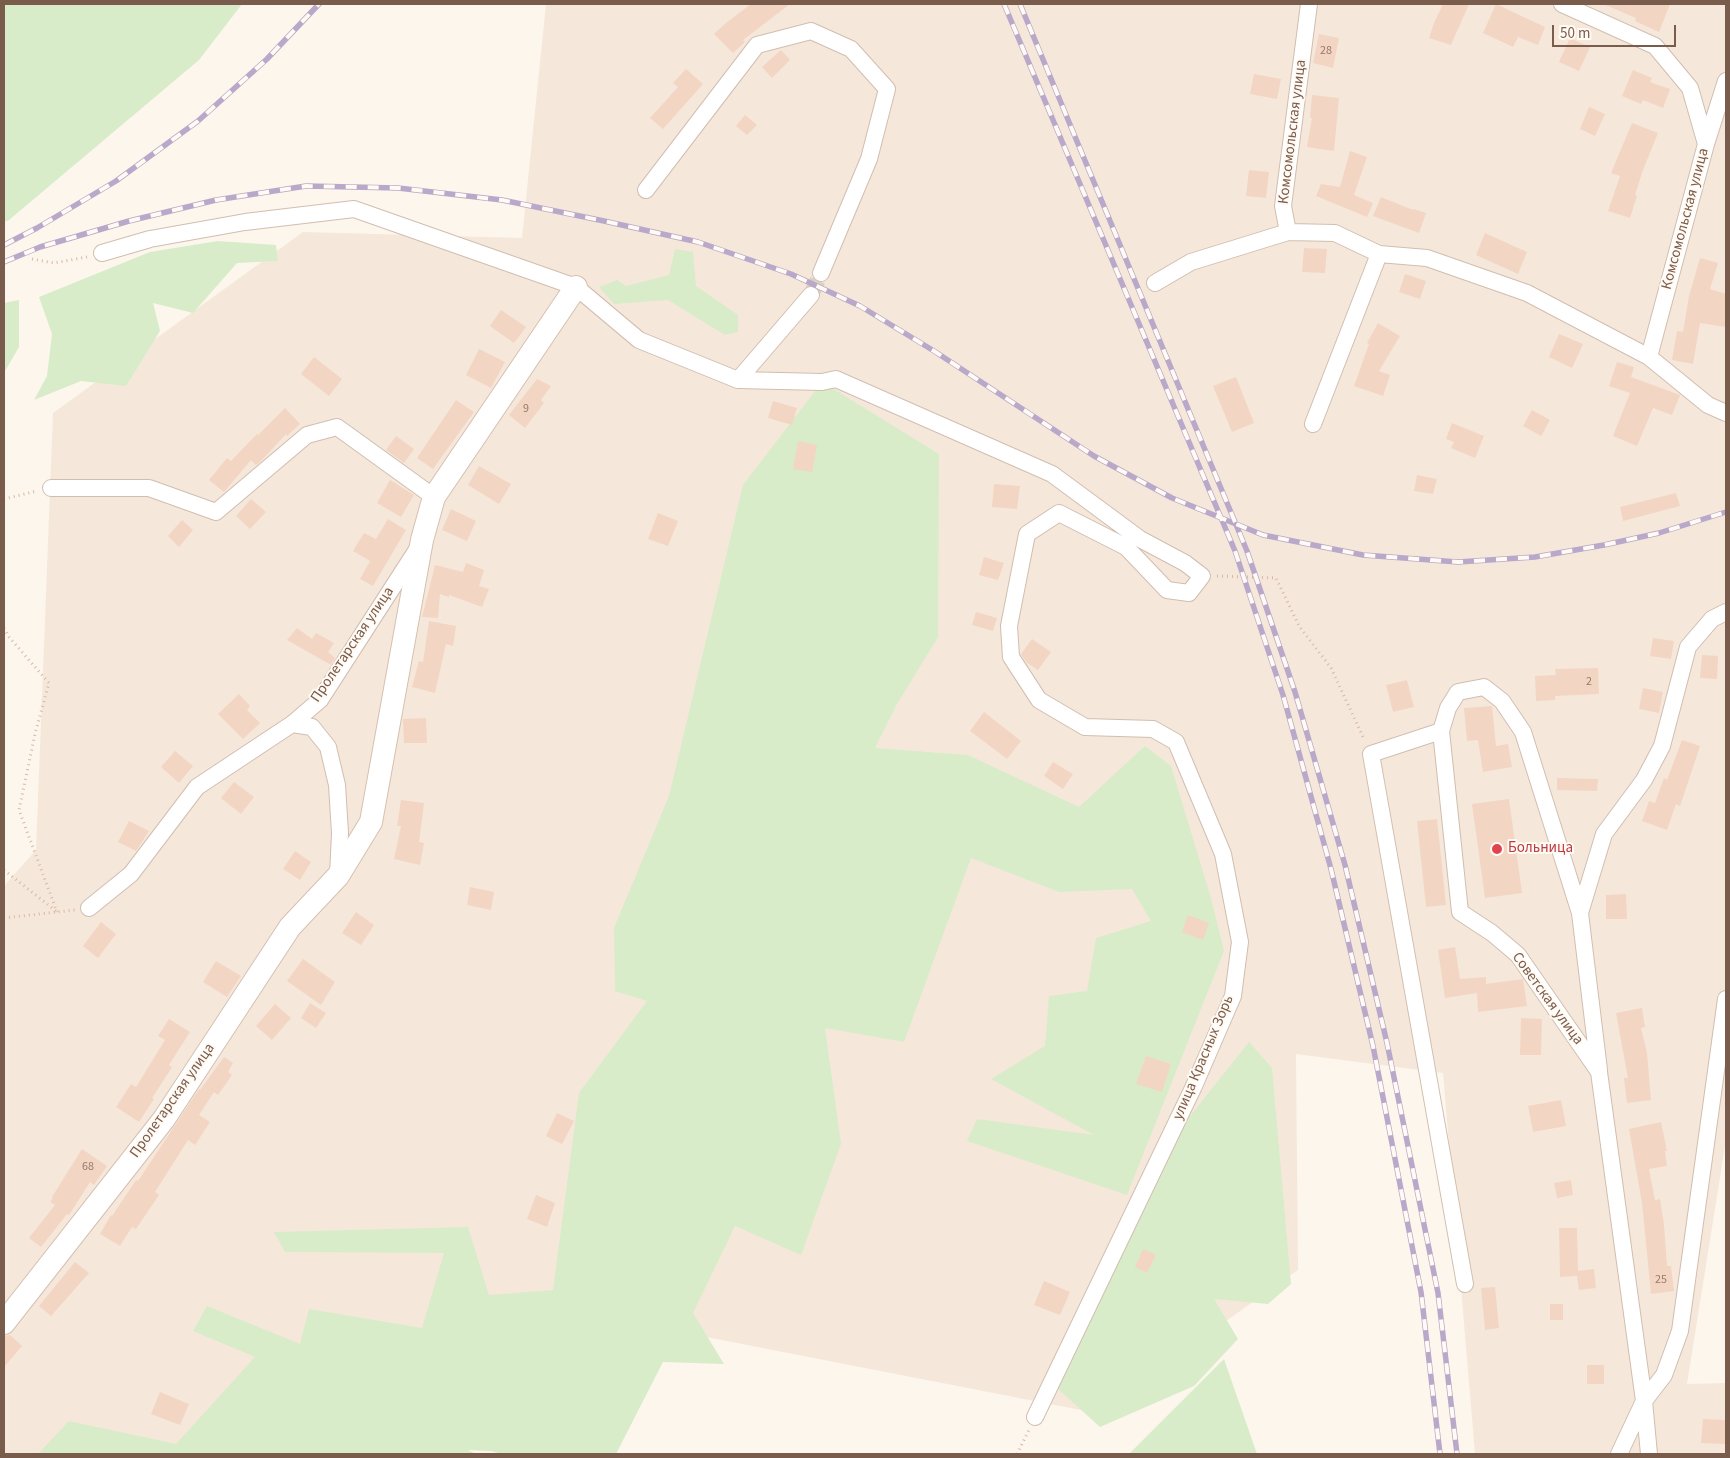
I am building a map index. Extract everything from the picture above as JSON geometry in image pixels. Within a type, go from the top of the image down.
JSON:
[{"type":"street","name":"Комсомольская улица","points":[[1288,232],[1283,206],[1309,4]]},
{"type":"street","points":[[1562,4],[1655,46],[1690,88],[1706,144]]},
{"type":"street","points":[[646,190],[757,45],[811,31],[851,49],[887,89],[868,159],[821,273]]},
{"type":"street","name":"Комсомольская улица","points":[[1649,357],[1706,144],[1726,81]]},
{"type":"street","points":[[102,253],[150,239],[245,222],[354,209],[576,286],[639,340],[738,380],[822,382],[836,379],[1052,474],[1140,539],[1185,563],[1202,576]]},
{"type":"street","points":[[1154,283],[1191,262],[1288,232],[1335,233],[1379,254],[1427,258],[1527,293],[1649,357],[1708,405],[1726,413]]},
{"type":"street","points":[[1313,424],[1379,254]]},
{"type":"street","name":"Пролетарская улица","points":[[4,1323],[164,1120],[290,927],[338,876],[371,822],[422,540],[434,497],[576,286]]},
{"type":"street","points":[[738,380],[811,294]]},
{"type":"street","points":[[52,488],[149,488],[216,512],[307,435],[337,427],[434,497]]},
{"type":"street","name":"улица Красных Зорь","points":[[1036,1417],[1194,1086],[1233,996],[1240,942],[1223,854],[1176,742],[1153,729],[1085,727],[1039,700],[1011,657],[1009,626],[1027,534],[1059,513],[1126,547],[1167,590],[1188,593],[1202,576]]},
{"type":"street","name":"Пролетарская улица","points":[[89,908],[131,874],[196,787],[292,724],[320,700],[422,540]]},
{"type":"street","points":[[1599,1072],[1580,913],[1604,834],[1644,780],[1662,746],[1688,647],[1712,619],[1726,612]]},
{"type":"street","name":"Советская улица","points":[[1580,913],[1523,732],[1502,701],[1484,687],[1458,692],[1448,708],[1441,731],[1460,912],[1492,933],[1518,955],[1599,1072],[1644,1401],[1649,1454]]},
{"type":"street","points":[[292,724],[312,727],[328,747],[337,785],[340,833],[338,876]]},
{"type":"street","points":[[1441,731],[1371,754],[1465,1284]]},
{"type":"street","points":[[1619,1454],[1644,1401],[1664,1375],[1680,1330],[1726,999]]},
{"type":"path","points":[[32,259],[54,263],[102,253]]},
{"type":"path","points":[[4,499],[52,488]]},
{"type":"path","points":[[1202,576],[1276,578],[1299,626],[1331,668],[1371,754]]},
{"type":"path","points":[[4,628],[49,684],[35,734],[19,810],[57,912]]},
{"type":"path","points":[[4,870],[57,912]]},
{"type":"path","points":[[4,918],[89,908]]},
{"type":"path","points":[[1017,1454],[1036,1417]]},
{"type":"shaded area","points":[[546,4],[1726,4],[1726,1140],[1687,1384],[1726,1383],[1726,1454],[1475,1454],[1443,1073],[1296,1054],[1298,1270],[1096,1413],[557,1308],[189,1454],[4,1454],[4,886],[36,850],[53,413],[303,232],[522,238]]},
{"type":"green space","points":[[4,4],[242,4],[199,60],[9,220],[4,222]]},
{"type":"green space","points":[[218,241],[276,245],[278,261],[237,263],[193,313],[153,303],[160,331],[126,386],[81,381],[34,400],[47,376],[52,334],[39,297],[150,252]]},
{"type":"green space","points":[[675,249],[693,252],[696,286],[738,315],[738,332],[725,335],[668,300],[614,304],[599,287],[617,280],[626,286],[669,275]]},
{"type":"green space","points":[[19,300],[19,347],[4,373],[4,303]]},
{"type":"green space","points":[[822,382],[939,454],[938,637],[897,704],[875,748],[968,755],[1079,807],[1145,746],[1171,766],[1211,898],[1224,951],[1127,1195],[967,1141],[977,1119],[1094,1135],[991,1079],[1045,1046],[1049,996],[1087,991],[1096,938],[1151,921],[1132,889],[1059,892],[971,858],[904,1042],[825,1028],[841,1144],[801,1255],[735,1226],[693,1313],[724,1364],[663,1362],[616,1454],[502,1454],[491,1451],[468,1450],[476,1454],[38,1454],[69,1421],[176,1444],[255,1357],[193,1331],[207,1306],[300,1344],[309,1309],[422,1328],[444,1253],[285,1252],[274,1232],[468,1227],[489,1295],[553,1290],[579,1093],[647,1001],[615,991],[614,928],[669,796],[743,485]]},
{"type":"green space","points":[[1249,1042],[1272,1068],[1291,1284],[1268,1304],[1214,1299],[1238,1339],[1194,1386],[1100,1427],[1057,1388],[1187,1120]]},
{"type":"green space","points":[[1224,1359],[1257,1454],[1129,1454]]},
{"type":"building","points":[[751,4],[790,4],[743,40],[745,42],[733,53],[714,34]]},
{"type":"building","points":[[1443,4],[1469,4],[1451,45],[1429,38]]},
{"type":"building","points":[[1496,4],[1545,27],[1538,45],[1518,37],[1513,47],[1483,33]]},
{"type":"building","points":[[1603,4],[1670,4],[1659,32],[1635,21],[1636,18]]},
{"type":"building","points":[[1319,34],[1339,38],[1333,68],[1313,63]]},
{"type":"building","points":[[1570,38],[1590,47],[1579,71],[1559,62]]},
{"type":"building","points":[[781,50],[790,60],[772,78],[762,67]]},
{"type":"building","points":[[686,69],[703,84],[663,129],[650,118],[678,87],[673,83]]},
{"type":"building","points":[[1633,70],[1652,78],[1650,82],[1670,89],[1663,108],[1643,100],[1641,104],[1622,96]]},
{"type":"building","points":[[1254,74],[1281,79],[1277,99],[1250,94]]},
{"type":"building","points":[[1312,95],[1339,98],[1334,151],[1307,147],[1312,118],[1310,118]]},
{"type":"building","points":[[1589,107],[1605,114],[1595,136],[1580,129]]},
{"type":"building","points":[[745,115],[757,125],[747,135],[736,126]]},
{"type":"building","points":[[1632,123],[1658,133],[1643,170],[1630,218],[1608,211],[1620,176],[1611,173]]},
{"type":"building","points":[[1350,151],[1367,157],[1354,195],[1373,203],[1367,217],[1316,196],[1321,184],[1340,187]]},
{"type":"building","points":[[1249,170],[1269,172],[1266,198],[1246,196]]},
{"type":"building","points":[[1381,197],[1413,210],[1426,213],[1419,233],[1373,216]]},
{"type":"building","points":[[1485,233],[1527,252],[1518,274],[1476,255]]},
{"type":"building","points":[[1304,248],[1327,249],[1325,273],[1302,272]]},
{"type":"building","points":[[1700,258],[1718,263],[1710,289],[1726,294],[1726,327],[1700,323],[1693,364],[1672,360],[1677,331],[1683,332],[1689,296]]},
{"type":"building","points":[[1405,274],[1426,281],[1420,299],[1399,292]]},
{"type":"building","points":[[501,310],[526,327],[514,343],[490,326]]},
{"type":"building","points":[[1378,323],[1400,336],[1379,371],[1390,375],[1383,396],[1354,386],[1369,344],[1367,343]]},
{"type":"building","points":[[1559,334],[1583,344],[1572,368],[1549,357]]},
{"type":"building","points":[[479,349],[505,362],[491,388],[466,375]]},
{"type":"building","points":[[314,357],[342,379],[329,396],[301,374]]},
{"type":"building","points":[[1617,362],[1634,367],[1631,377],[1680,395],[1672,415],[1653,408],[1637,446],[1613,436],[1630,393],[1609,386]]},
{"type":"building","points":[[1236,377],[1254,423],[1232,432],[1213,386]]},
{"type":"building","points":[[537,379],[551,386],[541,400],[544,403],[525,428],[509,415]]},
{"type":"building","points":[[456,400],[474,412],[433,469],[417,458]]},
{"type":"building","points":[[773,401],[797,408],[792,425],[768,418]]},
{"type":"building","points":[[285,408],[300,424],[287,436],[286,434],[261,461],[256,465],[251,460],[224,492],[209,480],[227,458],[231,461]]},
{"type":"building","points":[[1532,410],[1550,420],[1541,436],[1523,426]]},
{"type":"building","points":[[1452,423],[1484,436],[1475,458],[1451,448],[1454,442],[1446,439]]},
{"type":"building","points":[[396,436],[414,449],[404,463],[386,450]]},
{"type":"building","points":[[798,441],[817,445],[812,472],[793,469]]},
{"type":"building","points":[[479,466],[511,484],[499,504],[468,485]]},
{"type":"building","points":[[1417,475],[1437,479],[1433,494],[1414,491]]},
{"type":"building","points":[[390,480],[414,495],[401,517],[377,503]]},
{"type":"building","points":[[994,484],[1020,486],[1017,509],[992,507]]},
{"type":"building","points":[[1676,493],[1680,506],[1623,521],[1620,507]]},
{"type":"building","points":[[251,499],[266,512],[250,529],[236,516]]},
{"type":"building","points":[[451,509],[476,521],[467,541],[442,530]]},
{"type":"building","points":[[658,513],[678,521],[668,546],[648,539]]},
{"type":"building","points":[[388,519],[406,530],[373,586],[360,579],[370,561],[353,551],[364,533],[376,539]]},
{"type":"building","points":[[182,520],[193,530],[179,547],[168,536]]},
{"type":"building","points":[[984,557],[1004,563],[998,580],[979,575]]},
{"type":"building","points":[[466,563],[484,570],[479,586],[489,589],[482,607],[449,595],[449,597],[440,594],[438,618],[422,617],[435,565],[463,572]]},
{"type":"building","points":[[976,612],[997,618],[993,631],[972,625]]},
{"type":"building","points":[[429,621],[456,626],[453,646],[446,644],[435,693],[412,687],[419,661],[423,662]]},
{"type":"building","points":[[297,628],[312,639],[316,633],[334,643],[328,652],[335,658],[331,665],[287,640]]},
{"type":"building","points":[[1653,638],[1674,641],[1671,659],[1650,656]]},
{"type":"building","points":[[1032,639],[1051,652],[1038,670],[1026,662],[1021,654]]},
{"type":"building","points":[[1702,655],[1718,656],[1717,679],[1700,678]]},
{"type":"building","points":[[1598,668],[1599,694],[1555,696],[1555,700],[1536,701],[1535,676],[1556,675],[1555,669]]},
{"type":"building","points":[[1407,680],[1414,707],[1393,712],[1386,685]]},
{"type":"building","points":[[1643,688],[1663,692],[1659,713],[1639,709]]},
{"type":"building","points":[[239,694],[250,706],[247,710],[260,723],[243,739],[218,714]]},
{"type":"building","points":[[1492,706],[1496,746],[1508,744],[1512,767],[1483,772],[1478,740],[1467,741],[1464,708]]},
{"type":"building","points":[[984,712],[1021,741],[1007,759],[970,731]]},
{"type":"building","points":[[426,718],[427,743],[404,743],[403,719]]},
{"type":"building","points":[[1682,740],[1700,746],[1680,806],[1676,804],[1667,830],[1642,821],[1649,801],[1655,803],[1664,778],[1667,780]]},
{"type":"building","points":[[175,751],[193,766],[179,783],[161,767]]},
{"type":"building","points":[[1053,762],[1073,774],[1063,789],[1044,776]]},
{"type":"building","points":[[1557,778],[1598,779],[1597,791],[1557,790]]},
{"type":"building","points":[[234,782],[254,797],[241,814],[221,798]]},
{"type":"building","name":"Больница","points":[[1509,799],[1522,893],[1485,898],[1472,804]]},
{"type":"building","points":[[401,800],[424,803],[419,842],[424,843],[420,865],[394,859],[401,826],[397,826]]},
{"type":"building","points":[[1437,819],[1446,905],[1426,907],[1417,821]]},
{"type":"building","points":[[129,821],[149,831],[136,851],[118,842]]},
{"type":"building","points":[[295,851],[311,862],[300,880],[283,869]]},
{"type":"building","points":[[470,887],[494,892],[491,910],[467,905]]},
{"type":"building","points":[[1626,894],[1627,919],[1606,919],[1606,895]]},
{"type":"building","points":[[356,912],[374,925],[361,945],[342,933]]},
{"type":"building","points":[[1188,915],[1209,923],[1203,940],[1182,932]]},
{"type":"building","points":[[101,922],[116,934],[98,958],[83,946]]},
{"type":"building","points":[[1455,947],[1460,979],[1486,977],[1486,984],[1523,979],[1527,1006],[1478,1012],[1477,993],[1445,998],[1438,950]]},
{"type":"building","points":[[303,959],[335,982],[321,1005],[287,981]]},
{"type":"building","points":[[216,961],[241,976],[227,997],[203,982]]},
{"type":"building","points":[[310,1003],[326,1013],[316,1028],[301,1018]]},
{"type":"building","points":[[275,1004],[291,1018],[272,1040],[256,1026]]},
{"type":"building","points":[[1642,1008],[1645,1027],[1641,1028],[1647,1053],[1651,1100],[1627,1103],[1624,1078],[1628,1078],[1616,1013]]},
{"type":"building","points":[[1521,1018],[1542,1019],[1541,1055],[1520,1055]]},
{"type":"building","points":[[169,1019],[190,1032],[169,1065],[172,1067],[139,1122],[116,1107],[131,1084],[136,1087],[165,1040],[158,1036]]},
{"type":"building","points":[[1146,1056],[1171,1064],[1162,1092],[1136,1084]]},
{"type":"building","points":[[224,1057],[233,1063],[228,1072],[232,1075],[218,1095],[214,1092],[199,1115],[210,1122],[195,1145],[188,1140],[155,1192],[159,1195],[136,1229],[132,1227],[120,1246],[100,1234],[111,1215],[136,1180],[138,1181],[199,1089]]},
{"type":"building","points":[[1561,1100],[1566,1126],[1533,1132],[1528,1106]]},
{"type":"building","points":[[557,1113],[574,1121],[562,1144],[546,1136]]},
{"type":"building","points":[[1661,1122],[1667,1151],[1665,1151],[1667,1166],[1649,1169],[1655,1200],[1660,1199],[1667,1266],[1671,1266],[1674,1291],[1651,1294],[1642,1203],[1629,1129]]},
{"type":"building","points":[[82,1149],[107,1166],[94,1185],[90,1182],[69,1215],[67,1214],[41,1247],[29,1238],[55,1205],[50,1202],[52,1197]]},
{"type":"building","points":[[1571,1180],[1573,1195],[1557,1198],[1554,1183]]},
{"type":"building","points":[[536,1195],[555,1203],[547,1227],[527,1219]]},
{"type":"building","points":[[1559,1228],[1577,1228],[1578,1271],[1594,1269],[1596,1288],[1579,1290],[1577,1276],[1560,1277]]},
{"type":"building","points":[[1143,1249],[1156,1255],[1147,1273],[1135,1267]]},
{"type":"building","points":[[75,1262],[89,1273],[51,1316],[39,1306]]},
{"type":"building","points":[[1044,1281],[1070,1292],[1060,1315],[1034,1305]]},
{"type":"building","points":[[1495,1287],[1499,1328],[1485,1330],[1481,1288]]},
{"type":"building","points":[[1550,1304],[1563,1304],[1563,1320],[1550,1320]]},
{"type":"building","points":[[10,1335],[22,1346],[4,1367],[4,1336]]},
{"type":"building","points":[[1587,1365],[1604,1365],[1604,1384],[1587,1384]]},
{"type":"building","points":[[160,1392],[189,1404],[180,1425],[151,1414]]},
{"type":"building","points":[[1703,1419],[1726,1420],[1726,1444],[1701,1443]]},
{"type":"tunnel","points":[[811,295],[821,273]]},
{"type":"railway","points":[[4,245],[37,228],[116,181],[198,121],[267,59],[319,4]]},
{"type":"railway","points":[[1004,4],[1235,551],[1283,695],[1331,869],[1373,1046],[1421,1292],[1440,1454]]},
{"type":"railway","points":[[1020,4],[1247,551],[1295,692],[1345,865],[1387,1043],[1438,1293],[1457,1454]]},
{"type":"railway","points":[[4,262],[40,247],[129,221],[216,200],[306,186],[398,188],[502,200],[698,242],[791,274],[860,306],[934,351],[1094,456],[1172,498],[1263,535],[1363,555],[1458,562],[1535,557],[1604,545],[1659,533],[1726,512]]},
{"type":"place","name":"Больница","points":[[1497,849]]}]
